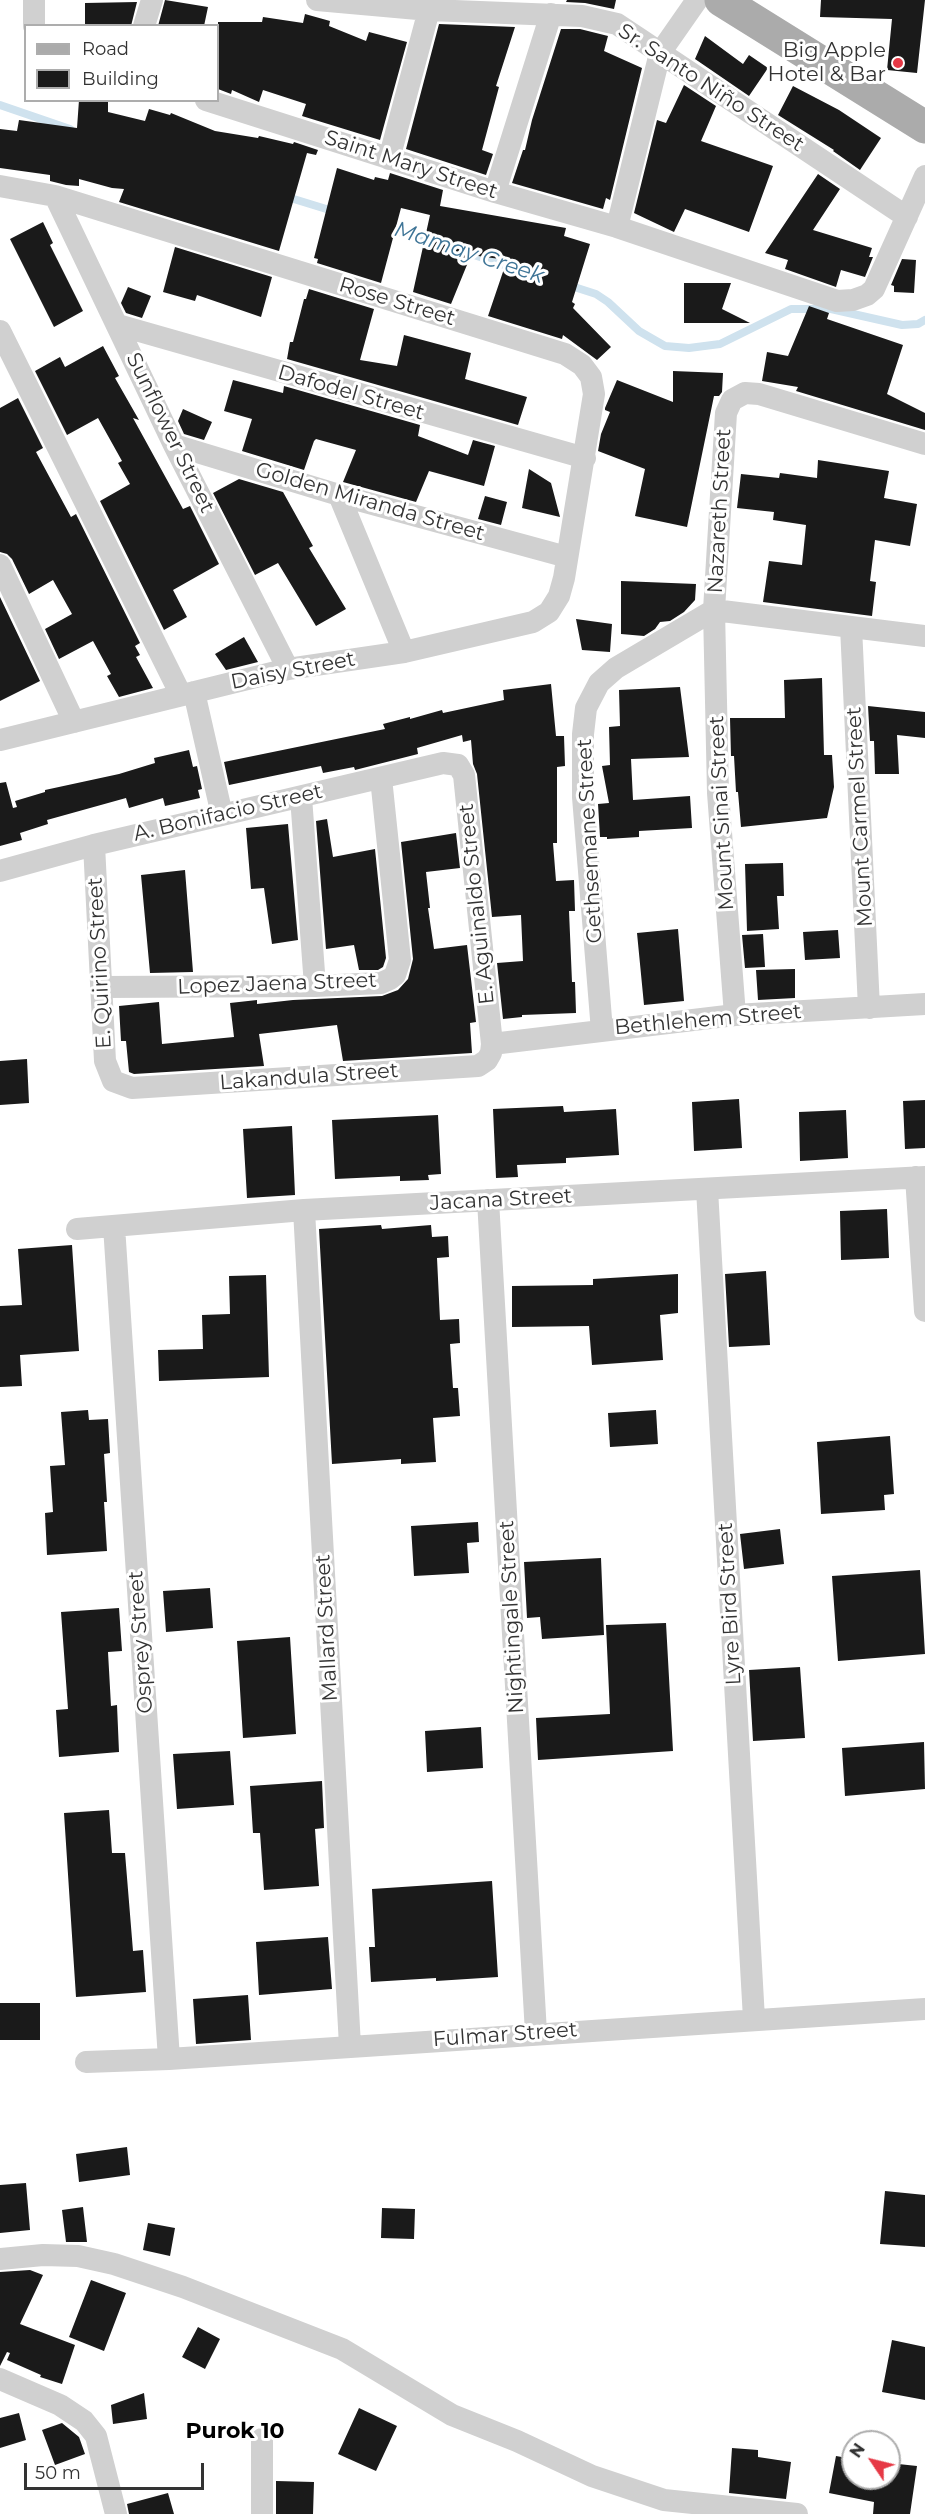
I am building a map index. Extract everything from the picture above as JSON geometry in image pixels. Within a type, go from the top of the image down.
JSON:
[{"type":"main road","points":[[722,0],[925,127]]},
{"type":"street","points":[[34,0],[34,24]]},
{"type":"street","points":[[145,24],[152,0]]},
{"type":"street","name":"Sr. Santo Niño Street","points":[[317,0],[429,10],[582,16],[617,24],[907,217]]},
{"type":"street","points":[[617,226],[660,53],[698,0]]},
{"type":"street","points":[[389,159],[429,10]]},
{"type":"street","points":[[495,192],[551,14]]},
{"type":"street","name":"Saint Mary Street","points":[[212,102],[495,192],[617,226],[837,301],[853,300],[867,295],[880,278],[907,217]]},
{"type":"street","points":[[907,217],[925,176]]},
{"type":"street","name":"Rose Street","points":[[0,186],[55,196],[565,354],[582,365],[591,377],[594,394],[566,567]]},
{"type":"street","name":"Sunflower Street","points":[[55,196],[174,445],[288,669]]},
{"type":"street","name":"Dafodel Street","points":[[118,325],[585,458]]},
{"type":"street","points":[[0,331],[187,694],[222,815]]},
{"type":"street","name":"Nazareth Street","points":[[714,610],[726,413],[732,400],[745,393],[759,394],[925,444]]},
{"type":"street","name":"Golden Miranda Street","points":[[174,445],[566,567]]},
{"type":"street","points":[[339,495],[404,652]]},
{"type":"street","points":[[0,565],[74,722]]},
{"type":"street","name":"Daisy Street","points":[[0,740],[288,669],[404,652],[533,622],[549,612],[559,596],[566,567]]},
{"type":"street","points":[[714,610],[925,636]]},
{"type":"street","name":"Mount Sinai Street","points":[[714,610],[718,794],[735,1015]]},
{"type":"street","name":"Gethsemane Street","points":[[602,1031],[583,797],[583,735],[586,708],[598,683],[616,668],[714,610]]},
{"type":"street","name":"Mount Carmel Street","points":[[851,627],[869,1008]]},
{"type":"street","name":"A. Bonifacio Street","points":[[0,871],[94,845],[443,763],[458,765]]},
{"type":"street","name":"E. Aguinaldo Street","points":[[458,765],[464,775],[492,1044]]},
{"type":"street","name":"Lopez Jaena Street","points":[[102,987],[315,986],[381,983],[390,980],[399,967],[400,960],[381,778]]},
{"type":"street","points":[[301,796],[315,986]]},
{"type":"street","name":"E. Quirino Street","points":[[94,845],[105,1061],[113,1081]]},
{"type":"street","name":"Bethlehem Street","points":[[492,1044],[735,1015],[925,1004]]},
{"type":"street","name":"Lakandula Street","points":[[113,1081],[132,1088],[478,1066],[487,1060],[492,1044]]},
{"type":"street","points":[[921,1177],[925,1311]]},
{"type":"street","name":"Jacana Street","points":[[77,1229],[304,1210],[921,1177]]},
{"type":"street","name":"Lyre Bird Street","points":[[707,1189],[754,2019]]},
{"type":"street","name":"Nightingale Street","points":[[488,1200],[536,2033]]},
{"type":"street","name":"Mallard Street","points":[[304,1210],[350,2046]]},
{"type":"street","name":"Osprey Street","points":[[114,1226],[169,2059]]},
{"type":"street","name":"Fulmar Street","points":[[86,2062],[169,2059],[925,2009]]},
{"type":"street","points":[[0,2259],[43,2254],[78,2256],[114,2264],[183,2287],[342,2349],[452,2415],[517,2441],[592,2476],[664,2500],[797,2514]]},
{"type":"street","points":[[0,2379],[60,2405],[84,2421],[96,2436],[116,2514]]},
{"type":"street","points":[[262,2439],[262,2514]]},
{"type":"building","points":[[165,0],[208,7],[204,24],[159,24]]},
{"type":"building","points":[[567,0],[616,0],[614,9],[566,2]]},
{"type":"building","points":[[821,0],[925,0],[917,73],[887,70],[892,19],[820,17]]},
{"type":"building","points":[[137,2],[132,24],[85,24],[85,3]]},
{"type":"building","points":[[305,14],[330,21],[329,26],[366,41],[369,32],[407,42],[380,140],[302,116],[306,104],[263,90],[259,102],[232,90],[231,94],[219,89],[218,22],[262,22],[263,17],[303,23]]},
{"type":"building","points":[[439,24],[515,27],[496,86],[499,87],[482,150],[493,154],[486,175],[406,149]]},
{"type":"building","points":[[561,29],[580,29],[608,36],[604,51],[642,68],[610,200],[606,198],[603,209],[512,183],[523,150],[525,150],[532,120]]},
{"type":"building","points":[[705,36],[743,64],[749,55],[768,68],[749,96],[695,59]]},
{"type":"building","points":[[684,85],[716,106],[701,141],[773,166],[749,232],[685,209],[674,232],[634,213],[657,120],[666,123]]},
{"type":"building","points":[[793,86],[839,110],[881,138],[860,170],[834,150],[778,115]]},
{"type":"building","points":[[79,102],[108,102],[108,112],[145,121],[149,109],[170,115],[171,113],[215,131],[258,138],[259,136],[293,144],[294,142],[318,150],[316,155],[307,153],[279,251],[119,202],[124,189],[79,179],[79,186],[66,185],[50,181],[50,175],[0,168],[0,129],[17,131],[19,120],[77,128]]},
{"type":"building","points":[[337,168],[374,180],[375,177],[388,180],[390,173],[443,190],[440,206],[566,228],[564,236],[590,244],[572,302],[575,304],[573,308],[611,347],[597,360],[563,335],[562,339],[488,316],[507,260],[471,255],[451,304],[413,292],[430,215],[401,208],[381,283],[317,263],[318,259],[314,258]]},
{"type":"building","points":[[818,174],[840,189],[813,230],[872,248],[869,257],[873,257],[865,277],[841,270],[836,287],[785,269],[788,260],[765,253]]},
{"type":"building","points":[[43,222],[53,243],[50,245],[83,311],[54,327],[10,239]]},
{"type":"building","points":[[175,247],[272,277],[261,317],[197,295],[195,301],[163,292]]},
{"type":"building","points":[[902,259],[916,260],[914,293],[894,292],[894,286],[891,285]]},
{"type":"building","points":[[684,283],[731,283],[722,309],[750,323],[684,323]]},
{"type":"building","points":[[128,287],[151,296],[142,318],[126,313],[121,303]]},
{"type":"building","points":[[309,289],[374,309],[360,360],[397,366],[404,335],[471,353],[465,379],[527,397],[518,425],[287,359],[290,342],[293,342],[304,299]]},
{"type":"building","points":[[809,306],[829,313],[827,319],[903,345],[887,394],[925,413],[925,430],[796,391],[798,387],[762,381],[767,352],[788,356]]},
{"type":"building","points":[[103,346],[119,376],[115,378],[139,420],[133,418],[183,509],[190,506],[219,564],[173,590],[187,617],[164,630],[100,501],[130,484],[118,463],[122,461],[98,418],[67,435],[35,371],[60,357],[65,367]]},
{"type":"building","points":[[673,371],[723,373],[722,392],[719,396],[714,396],[687,527],[635,516],[645,469],[598,451],[601,434],[610,412],[605,408],[617,380],[673,402]]},
{"type":"building","points":[[233,380],[283,393],[284,386],[420,425],[418,436],[468,455],[473,440],[495,446],[484,486],[429,471],[416,502],[343,482],[356,450],[316,439],[304,470],[242,451],[252,419],[224,411]]},
{"type":"building","points":[[18,398],[43,448],[36,452],[71,517],[76,514],[140,643],[135,646],[140,655],[136,657],[153,688],[119,697],[107,676],[111,674],[93,641],[59,659],[45,629],[72,614],[53,580],[29,594],[12,559],[0,552],[0,408]]},
{"type":"building","points":[[183,409],[212,422],[204,440],[184,434],[178,421]]},
{"type":"building","points":[[818,460],[889,471],[884,498],[917,504],[910,546],[875,540],[870,581],[876,582],[872,616],[763,602],[769,561],[802,565],[806,525],[773,520],[774,512],[737,508],[741,474],[779,478],[780,473],[817,478]]},
{"type":"building","points":[[529,469],[551,483],[560,517],[522,508]]},
{"type":"building","points":[[239,479],[283,492],[313,546],[309,548],[346,609],[316,626],[278,563],[255,575],[213,493]]},
{"type":"building","points":[[485,496],[507,502],[501,525],[478,519]]},
{"type":"building","points":[[621,581],[696,584],[695,600],[684,612],[670,621],[660,622],[655,629],[644,636],[621,634]]},
{"type":"building","points":[[0,597],[40,681],[0,701]]},
{"type":"building","points":[[576,619],[612,624],[610,652],[582,650]]},
{"type":"building","points":[[244,637],[258,662],[226,670],[215,654]]},
{"type":"building","points":[[822,678],[824,755],[832,755],[834,787],[827,818],[741,827],[734,756],[731,756],[730,718],[785,718],[784,680]]},
{"type":"building","points":[[551,684],[556,736],[564,736],[565,766],[557,767],[557,843],[553,843],[556,881],[574,880],[575,911],[569,911],[572,982],[575,982],[576,1013],[522,1015],[522,1017],[503,1019],[497,963],[523,961],[521,915],[492,917],[477,774],[473,764],[471,740],[463,742],[462,735],[417,748],[418,754],[355,770],[354,767],[323,773],[321,766],[229,785],[224,762],[385,729],[383,724],[410,717],[410,719],[442,710],[443,713],[504,700],[503,690]]},
{"type":"building","points":[[680,687],[689,757],[631,759],[633,800],[690,796],[692,828],[639,831],[639,837],[607,839],[607,837],[600,837],[598,804],[609,803],[602,766],[610,765],[609,727],[620,726],[619,690]]},
{"type":"building","points":[[868,706],[925,712],[925,738],[897,735],[899,774],[875,774],[874,741],[870,741]]},
{"type":"building","points":[[189,750],[193,767],[197,766],[202,789],[198,790],[200,798],[165,806],[163,798],[129,808],[126,798],[47,820],[48,824],[20,833],[22,840],[0,846],[0,783],[6,782],[13,808],[17,807],[15,801],[45,792],[45,790],[119,774],[155,763],[154,758]]},
{"type":"building","points":[[327,819],[333,857],[375,849],[386,958],[383,967],[378,970],[359,970],[354,945],[326,949],[316,821]]},
{"type":"building","points":[[288,824],[298,940],[272,944],[264,888],[251,889],[246,828]]},
{"type":"building","points":[[456,833],[460,868],[426,872],[430,908],[428,908],[434,949],[467,945],[476,1022],[470,1023],[472,1053],[343,1061],[337,1025],[259,1034],[264,1066],[134,1074],[129,1072],[126,1041],[121,1041],[119,1006],[159,1002],[162,1044],[234,1037],[230,1003],[257,1000],[257,1004],[382,996],[398,990],[408,979],[413,959],[401,842]]},
{"type":"building","points":[[783,863],[784,896],[777,896],[779,929],[747,931],[745,864]]},
{"type":"building","points":[[185,870],[193,972],[150,973],[141,875]]},
{"type":"building","points":[[678,929],[684,1001],[644,1005],[637,933]]},
{"type":"building","points":[[838,930],[840,958],[805,960],[803,932]]},
{"type":"building","points":[[763,934],[765,967],[745,968],[742,935]]},
{"type":"building","points":[[795,969],[795,998],[758,1000],[756,970]]},
{"type":"building","points":[[27,1059],[29,1103],[0,1105],[0,1061]]},
{"type":"building","points":[[739,1099],[742,1148],[694,1151],[692,1102]]},
{"type":"building","points":[[925,1100],[925,1148],[905,1149],[903,1101]]},
{"type":"building","points":[[563,1106],[564,1112],[616,1109],[619,1155],[566,1158],[566,1163],[517,1165],[518,1177],[496,1178],[493,1109]]},
{"type":"building","points":[[846,1110],[848,1158],[800,1161],[799,1112]]},
{"type":"building","points":[[438,1115],[441,1174],[428,1175],[429,1180],[400,1181],[400,1176],[335,1179],[332,1120]]},
{"type":"building","points":[[292,1126],[295,1195],[247,1198],[243,1129]]},
{"type":"building","points":[[887,1209],[889,1258],[841,1260],[840,1211]]},
{"type":"building","points":[[381,1225],[382,1229],[431,1225],[432,1237],[448,1236],[449,1257],[437,1258],[440,1320],[459,1319],[460,1343],[450,1344],[453,1388],[458,1388],[460,1416],[433,1418],[436,1462],[401,1464],[401,1459],[332,1464],[319,1229]]},
{"type":"building","points":[[72,1245],[79,1351],[20,1355],[22,1386],[0,1387],[0,1306],[22,1305],[18,1249]]},
{"type":"building","points":[[766,1271],[770,1345],[729,1347],[725,1274]]},
{"type":"building","points":[[678,1274],[678,1313],[660,1315],[663,1360],[592,1365],[589,1326],[512,1327],[512,1286],[593,1285],[593,1279]]},
{"type":"building","points":[[266,1275],[269,1377],[159,1381],[158,1350],[203,1349],[202,1315],[230,1314],[229,1276]]},
{"type":"building","points":[[88,1410],[89,1420],[108,1419],[110,1453],[104,1454],[107,1551],[47,1555],[45,1513],[53,1512],[50,1466],[65,1465],[61,1412]]},
{"type":"building","points":[[656,1410],[658,1444],[610,1447],[608,1413]]},
{"type":"building","points":[[890,1436],[894,1494],[884,1495],[885,1510],[821,1514],[817,1442]]},
{"type":"building","points":[[478,1522],[479,1542],[467,1543],[469,1573],[414,1576],[411,1526]]},
{"type":"building","points":[[780,1529],[784,1564],[744,1569],[740,1534]]},
{"type":"building","points":[[601,1558],[604,1635],[542,1639],[540,1617],[527,1618],[524,1562]]},
{"type":"building","points":[[920,1570],[925,1654],[838,1661],[832,1576]]},
{"type":"building","points":[[210,1588],[213,1628],[166,1632],[163,1591]]},
{"type":"building","points":[[119,1608],[122,1651],[108,1652],[111,1706],[117,1705],[119,1752],[59,1757],[56,1710],[68,1709],[61,1612]]},
{"type":"building","points":[[666,1623],[673,1751],[538,1760],[536,1718],[610,1714],[606,1625]]},
{"type":"building","points":[[290,1637],[296,1734],[243,1738],[237,1641]]},
{"type":"building","points":[[800,1667],[805,1738],[753,1741],[749,1670]]},
{"type":"building","points":[[481,1727],[483,1768],[427,1772],[425,1731]]},
{"type":"building","points":[[924,1742],[925,1789],[845,1796],[842,1748]]},
{"type":"building","points":[[230,1751],[234,1805],[177,1809],[173,1754]]},
{"type":"building","points":[[322,1781],[324,1828],[315,1829],[319,1886],[264,1890],[260,1833],[253,1833],[250,1786]]},
{"type":"building","points":[[109,1810],[112,1853],[125,1853],[133,1951],[143,1950],[146,1992],[76,1997],[64,1813]]},
{"type":"building","points":[[492,1881],[498,1977],[371,1982],[369,1947],[375,1947],[372,1889]]},
{"type":"building","points":[[328,1937],[332,1989],[259,1995],[256,1942]]},
{"type":"building","points":[[248,1995],[251,2040],[196,2044],[193,1999]]},
{"type":"building","points":[[0,2003],[40,2003],[40,2040],[0,2040]]},
{"type":"building","points":[[127,2147],[130,2175],[79,2182],[76,2154]]},
{"type":"building","points":[[26,2183],[30,2230],[0,2233],[0,2185]]},
{"type":"building","points":[[885,2191],[925,2195],[925,2247],[880,2244]]},
{"type":"building","points":[[83,2207],[87,2242],[66,2242],[62,2210]]},
{"type":"building","points":[[382,2208],[415,2209],[414,2239],[381,2238]]},
{"type":"building","points":[[148,2223],[175,2228],[170,2256],[143,2250]]},
{"type":"building","points":[[30,2270],[43,2275],[20,2324],[75,2345],[62,2384],[40,2377],[41,2375],[7,2360],[10,2353],[7,2352],[0,2366],[0,2272]]},
{"type":"building","points":[[91,2280],[126,2293],[104,2351],[69,2337]]},
{"type":"building","points":[[198,2327],[220,2339],[205,2369],[182,2357]]},
{"type":"building","points":[[892,2340],[925,2347],[925,2400],[882,2392]]},
{"type":"building","points":[[144,2393],[147,2419],[113,2424],[111,2405]]},
{"type":"building","points":[[359,2408],[397,2426],[376,2471],[338,2454]]},
{"type":"building","points":[[19,2413],[26,2440],[0,2448],[0,2418]]},
{"type":"building","points":[[62,2423],[79,2437],[85,2454],[55,2465],[42,2430]]},
{"type":"building","points":[[732,2448],[758,2450],[758,2457],[791,2462],[786,2499],[729,2493]]},
{"type":"building","points":[[836,2456],[841,2457],[841,2490],[901,2490],[901,2464],[917,2466],[910,2514],[873,2514],[874,2502],[829,2493]]},
{"type":"building","points":[[276,2481],[314,2482],[313,2514],[276,2514]]},
{"type":"building","points":[[168,2493],[174,2514],[129,2514],[127,2504]]},
{"type":"waterway","name":"Mamay Creek","points":[[0,105],[70,129]]},
{"type":"waterway","name":"Mamay Creek","points":[[284,196],[336,212]]},
{"type":"waterway","name":"Mamay Creek","points":[[387,228],[433,243]]},
{"type":"waterway","name":"Mamay Creek","points":[[465,252],[513,268]]},
{"type":"waterway","name":"Mamay Creek","points":[[568,285],[596,294],[639,331],[665,346],[689,348],[720,344],[791,309],[831,309],[902,325],[918,324],[925,320]]},
{"type":"place","name":"Big Apple Hotel & Bar","points":[[898,63]]},
{"type":"district","name":"Purok 10","points":[[235,2432]]}]
